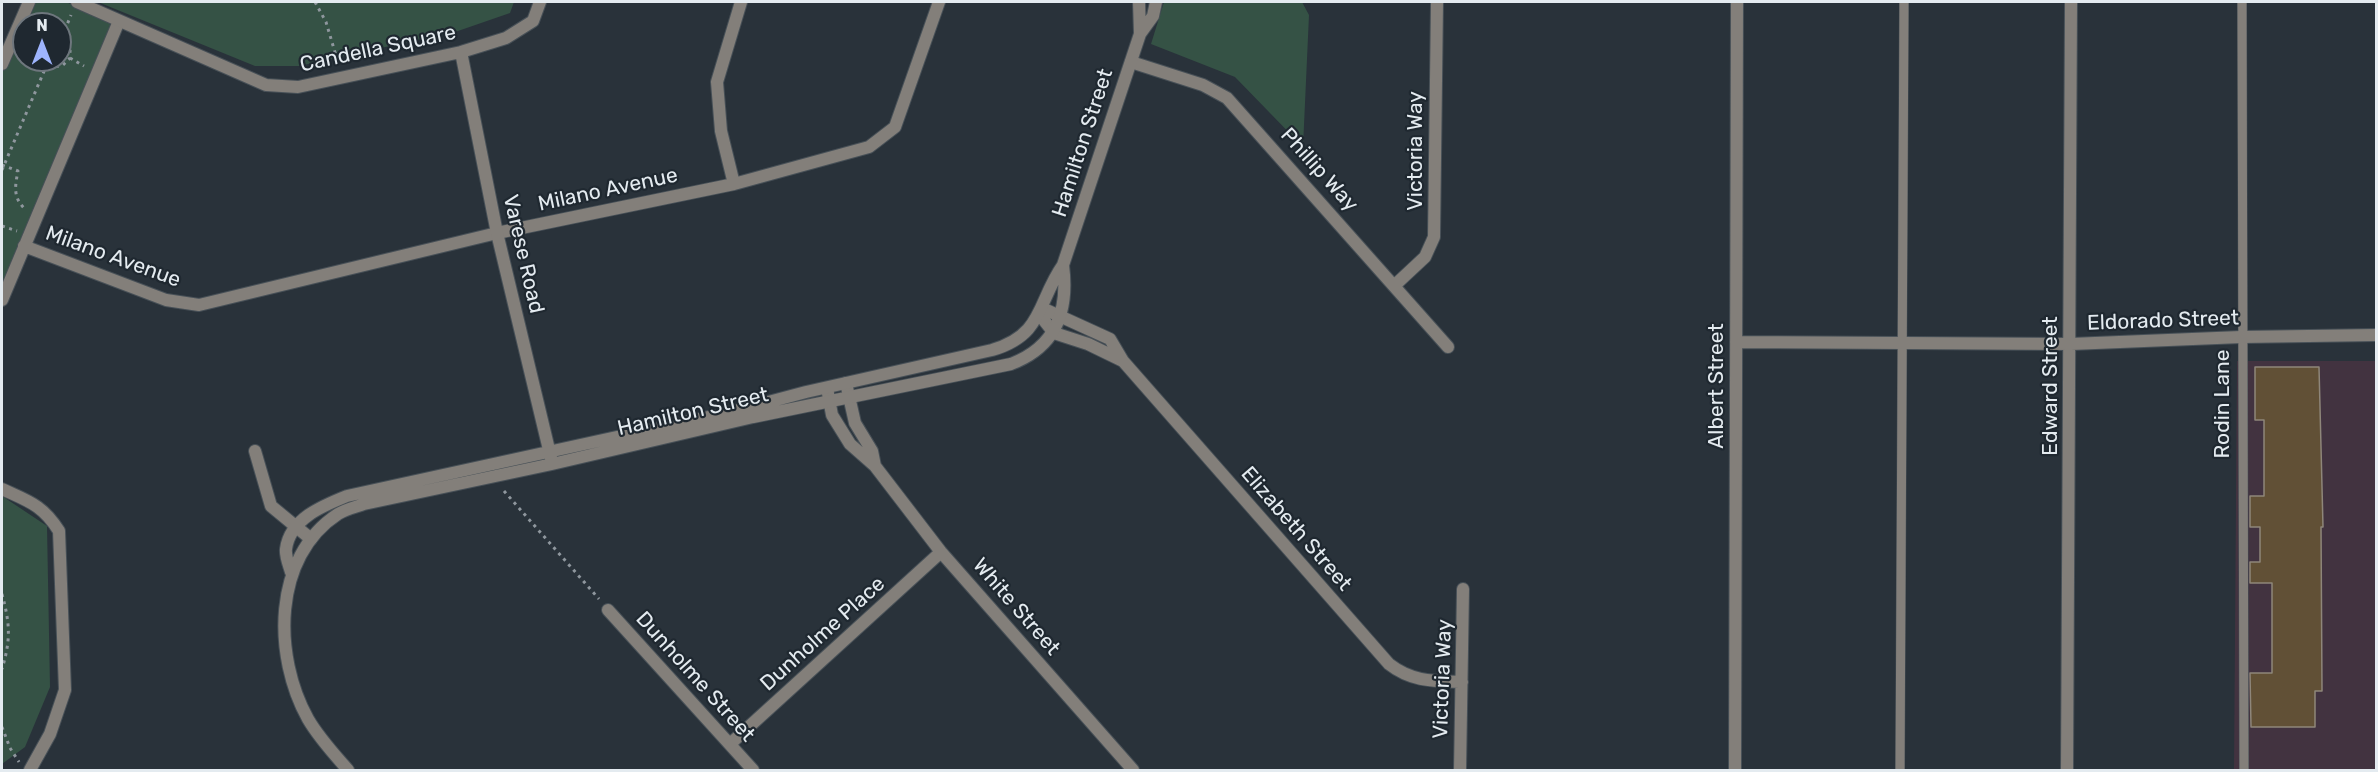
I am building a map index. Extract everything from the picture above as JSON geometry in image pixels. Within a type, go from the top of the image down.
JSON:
[{"type":"street","points":[[2,64],[29,2]]},
{"type":"street","name":"Candella Square","points":[[75,4],[267,85],[298,87],[461,52],[506,38],[533,21],[540,2]]},
{"type":"street","points":[[734,184],[721,131],[717,81],[741,2]]},
{"type":"street","name":"Milano Avenue","points":[[19,243],[166,300],[199,305],[497,233],[734,184],[869,147],[895,127],[939,2]]},
{"type":"street","name":"Hamilton Street","points":[[1140,2],[1137,17],[1140,34]]},
{"type":"street","name":"Hamilton Street","points":[[291,572],[285,551],[297,527],[318,507],[361,493],[552,464],[826,388],[1007,346],[1028,332],[1041,311],[1052,281],[1063,265],[1140,34],[1153,16],[1156,2]]},
{"type":"street","name":"Victoria Way","points":[[1395,285],[1425,257],[1432,246],[1436,230],[1437,2]]},
{"type":"street","name":"Albert Street","points":[[1735,771],[1737,2]]},
{"type":"street","name":"Edward Street","points":[[2067,771],[2071,2]]},
{"type":"street","points":[[2,300],[19,243],[119,21]]},
{"type":"street","name":"Varese Road","points":[[461,52],[497,233],[552,464]]},
{"type":"street","name":"Phillip Way","points":[[1131,62],[1203,85],[1227,98],[1448,347]]},
{"type":"street","name":"Hamilton Street","points":[[348,771],[308,718],[296,690],[285,633],[286,593],[291,572],[311,539],[339,513],[423,485],[549,450],[829,402],[1011,364],[1038,350],[1054,333],[1066,284],[1063,265]]},
{"type":"street","points":[[1041,311],[1054,333]]},
{"type":"street","name":"Elizabeth Street","points":[[1041,311],[1060,315],[1110,339],[1123,361],[1389,664],[1402,674],[1418,680],[1462,682]]},
{"type":"street","name":"Elizabeth Street","points":[[1054,333],[1088,344],[1123,361]]},
{"type":"street","name":"Eldorado Street","points":[[1736,342],[2071,344],[2241,337],[2376,335]]},
{"type":"street","name":"White Street","points":[[846,383],[855,423],[872,451],[875,466]]},
{"type":"street","name":"White Street","points":[[826,388],[832,415],[844,436],[859,454],[875,466],[941,552],[1133,771]]},
{"type":"street","points":[[255,451],[271,506],[311,539]]},
{"type":"street","points":[[2,489],[37,505],[48,514],[59,531],[65,690],[50,734],[25,767]]},
{"type":"street","name":"Dunholme Place","points":[[730,744],[941,552]]},
{"type":"street","name":"Victoria Way","points":[[1460,771],[1463,589]]},
{"type":"street","name":"Dunholme Street","points":[[608,610],[753,771]]},
{"type":"lane","points":[[1900,771],[1904,2]]},
{"type":"lane","name":"Rodin Lane","points":[[2242,2],[2241,337],[2244,771]]},
{"type":"path","points":[[315,2],[326,22],[337,59]]},
{"type":"path","points":[[72,59],[87,67],[90,60]]},
{"type":"path","points":[[26,210],[17,201],[15,188],[18,171],[2,167],[44,72]]},
{"type":"path","points":[[19,243],[17,231],[21,221]]},
{"type":"path","points":[[2,226],[17,231]]},
{"type":"path","points":[[504,491],[608,610]]},
{"type":"path","points":[[2,594],[10,624],[8,648],[2,669]]},
{"type":"path","points":[[2,727],[10,748],[25,767]]},
{"type":"shaded area","points":[[2237,361],[2376,361],[2376,770],[2234,770]]},
{"type":"green space","points":[[32,2],[66,2],[112,22],[2,287],[2,70],[12,47],[12,72],[72,72],[72,12],[28,12]]},
{"type":"green space","points":[[98,2],[514,2],[510,13],[458,31],[299,66],[255,66]]},
{"type":"green space","points":[[1164,2],[1302,2],[1309,15],[1303,147],[1235,77],[1151,44]]},
{"type":"green space","points":[[2,496],[47,526],[50,687],[25,747],[2,764]]},
{"type":"building","points":[[2255,367],[2319,367],[2323,527],[2321,527],[2322,691],[2315,691],[2315,727],[2251,727],[2250,673],[2272,673],[2272,583],[2250,583],[2250,562],[2260,562],[2260,527],[2250,527],[2250,496],[2264,496],[2264,420],[2255,420]]}]
